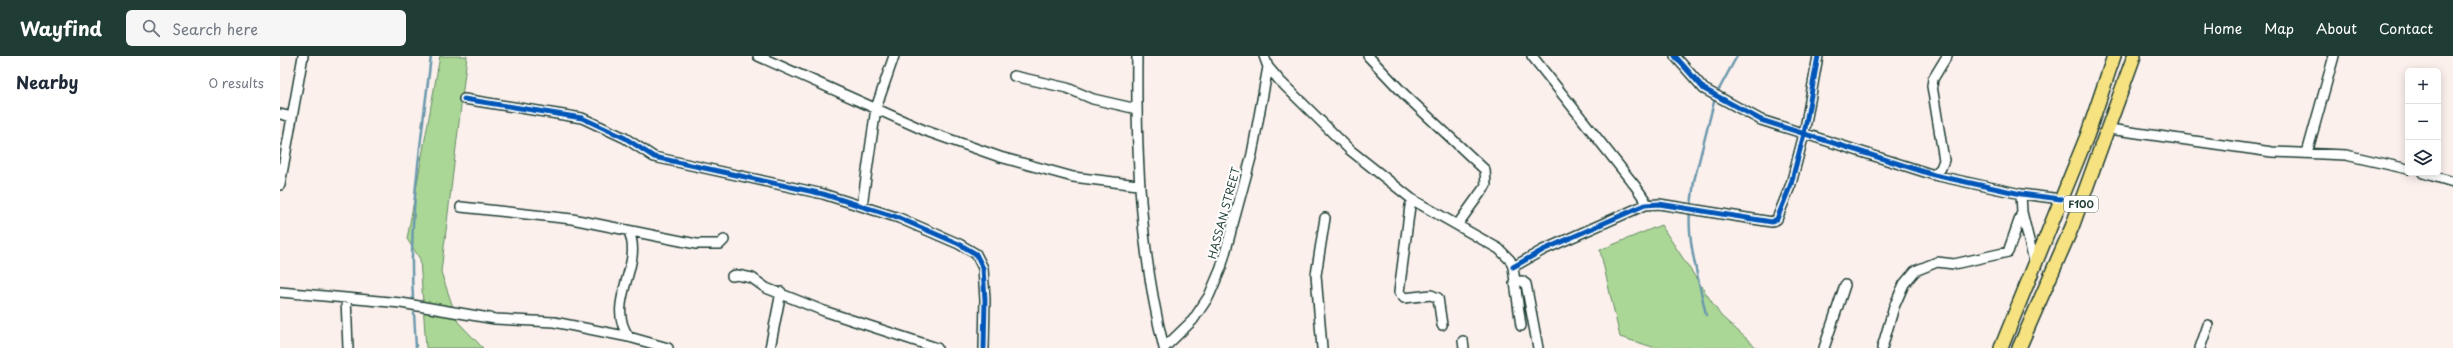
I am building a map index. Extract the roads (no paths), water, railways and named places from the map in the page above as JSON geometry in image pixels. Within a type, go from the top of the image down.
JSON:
[{"type":"highway","name":"F100","points":[[2002,348],[2036,267],[2061,198],[2087,136],[2114,56]]},
{"type":"highway","name":"F100","points":[[2019,348],[2072,227],[2109,129],[2134,56]]},
{"type":"street","points":[[280,185],[303,56]]},
{"type":"street","points":[[758,56],[781,60],[876,108],[926,131],[1000,157],[1073,177],[1138,185]]},
{"type":"street","points":[[862,206],[876,108],[894,56]]},
{"type":"street","points":[[1136,56],[1138,185],[1146,229],[1148,271],[1164,348]]},
{"type":"street","points":[[1264,56],[1268,67],[1350,150],[1413,200],[1458,224],[1498,249],[1510,260],[1513,267],[1521,326]]},
{"type":"street","points":[[1368,56],[1404,94],[1485,170],[1486,185],[1458,224]]},
{"type":"street","points":[[1532,56],[1636,187],[1645,200],[1645,205]]},
{"type":"street","points":[[1675,56],[1714,95],[1761,120],[1934,175],[2021,194],[2061,198]]},
{"type":"street","points":[[1513,267],[1543,250],[1645,205],[1659,204],[1772,222],[1777,219],[1791,184],[1804,134],[1818,56]]},
{"type":"street","points":[[1934,175],[1941,168],[1944,160],[1932,83],[1947,56]]},
{"type":"street","points":[[2307,152],[2334,56]]},
{"type":"street","name":"HASSAN STREET","points":[[1164,348],[1193,320],[1209,296],[1221,268],[1252,154],[1268,67]]},
{"type":"street","points":[[1014,76],[1067,88],[1093,99],[1136,109]]},
{"type":"street","points":[[464,99],[582,118],[625,138],[654,156],[808,191],[862,206],[899,218],[959,244],[976,254],[983,268],[985,300],[984,348]]},
{"type":"street","points":[[280,114],[292,117]]},
{"type":"street","points":[[2109,129],[2272,152],[2307,152],[2346,155],[2405,168]]},
{"type":"street","points":[[2432,176],[2453,182]]},
{"type":"street","points":[[2021,194],[2022,212],[2036,267]]},
{"type":"street","points":[[1413,200],[1410,206],[1399,292],[1404,298],[1431,295],[1438,298],[1442,325]]},
{"type":"street","points":[[461,207],[572,219],[629,232],[713,245],[720,244],[724,240]]},
{"type":"street","points":[[1882,348],[1894,307],[1904,284],[1915,271],[1937,262],[1954,264],[2008,252],[2022,212]]},
{"type":"street","points":[[1322,348],[1316,274],[1326,218]]},
{"type":"street","points":[[629,232],[633,241],[633,252],[620,310],[624,330],[629,337]]},
{"type":"street","points":[[732,276],[737,275],[752,278],[766,288],[781,292],[842,317],[937,348]]},
{"type":"street","points":[[1514,282],[1522,281],[1526,284],[1538,348]]},
{"type":"street","points":[[1824,348],[1845,285]]},
{"type":"street","points":[[280,292],[400,303],[495,319],[554,322],[629,337],[666,348]]},
{"type":"street","points":[[770,348],[781,292]]},
{"type":"street","points":[[346,298],[348,348]]},
{"type":"street","points":[[2200,348],[2208,325]]},
{"type":"waterway","points":[[413,298],[412,237],[414,207],[431,56]]},
{"type":"waterway","points":[[1717,93],[1737,56]]},
{"type":"waterway","points":[[1691,206],[1694,181],[1715,98]]},
{"type":"waterway","points":[[1690,211],[1690,236],[1706,315]]},
{"type":"waterway","points":[[414,313],[416,348]]}]
